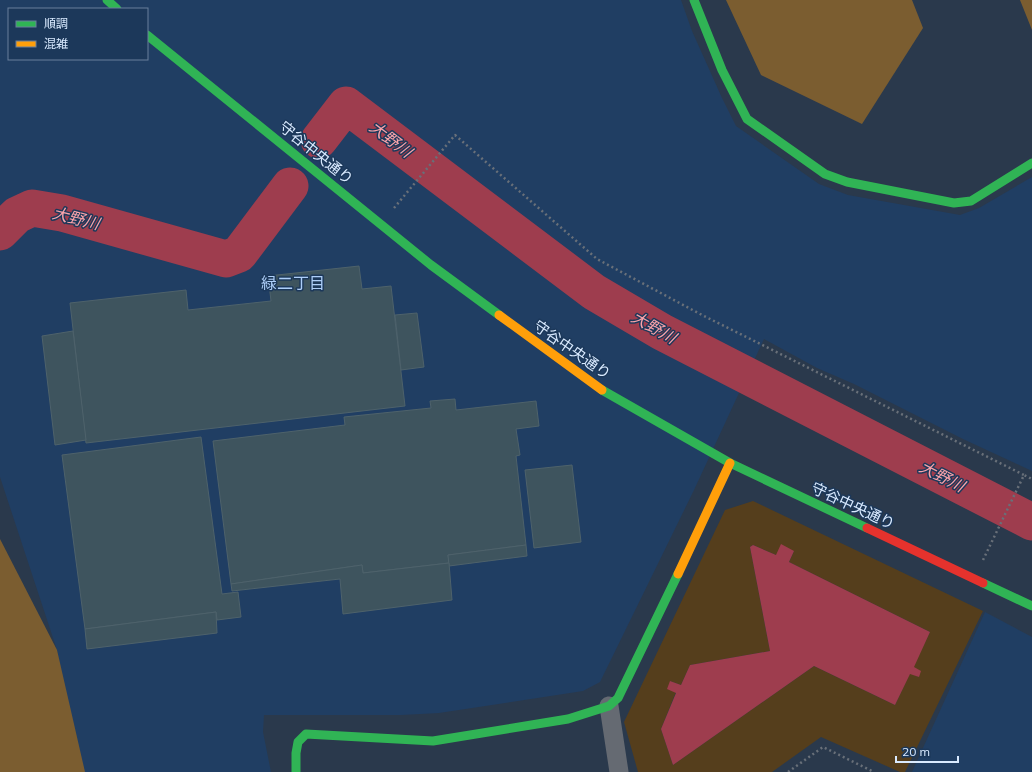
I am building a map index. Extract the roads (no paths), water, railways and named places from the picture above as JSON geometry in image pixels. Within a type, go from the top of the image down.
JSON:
[{"type":"main road","points":[[107,0],[116,8]]},
{"type":"main road","points":[[694,0],[722,70],[747,119],[825,174],[847,182],[954,203],[971,201],[1032,163]]},
{"type":"main road","name":"守谷中央通り","points":[[148,36],[437,270],[595,386],[730,463],[1032,606]]},
{"type":"main road","points":[[296,772],[296,753],[298,742],[306,734],[433,741],[568,719],[609,706],[618,698],[640,654],[730,463]]},
{"type":"street","points":[[609,706],[619,772]]},
{"type":"waterway","name":"大野川","points":[[319,140],[346,105],[594,292],[662,332],[1032,522]]},
{"type":"waterway","name":"大野川","points":[[0,232],[17,215],[32,208],[62,213],[226,259],[239,254],[290,186]]},
{"type":"district","name":"緑二丁目","points":[[293,283]]}]
